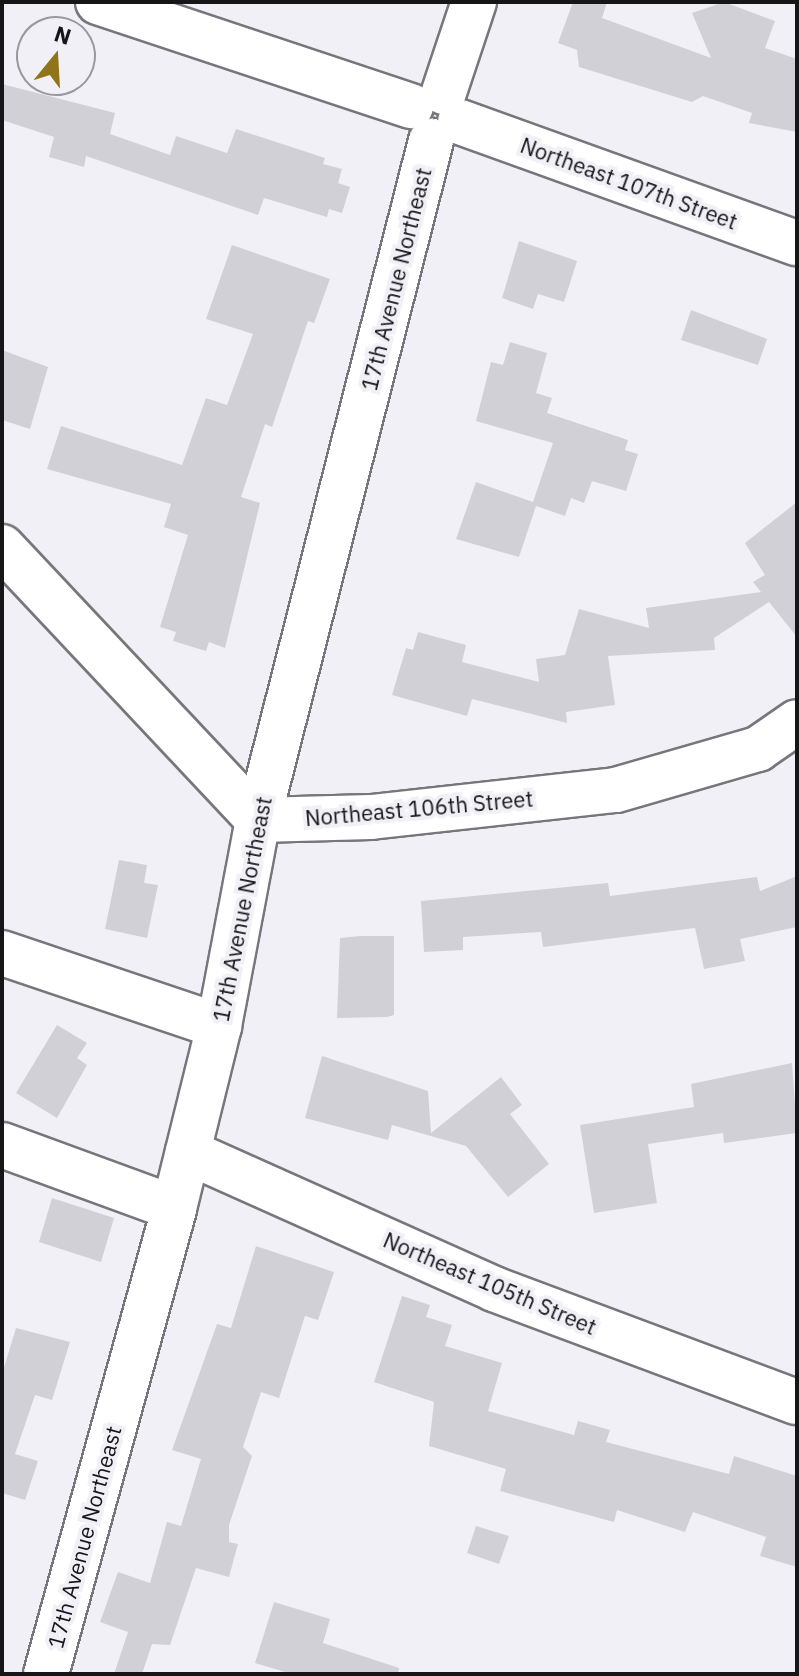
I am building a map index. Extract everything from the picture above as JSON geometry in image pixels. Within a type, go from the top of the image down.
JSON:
[{"type":"street","name":"Northeast 107th Street","points":[[98,2],[437,115],[797,243]]},
{"type":"street","name":"17th Avenue Northeast","points":[[46,1674],[174,1208],[219,1026],[258,820],[437,115],[474,2]]},
{"type":"street","points":[[2,547],[258,820]]},
{"type":"street","name":"Northeast 106th Street","points":[[258,820],[371,817],[616,790],[758,749],[797,722]]},
{"type":"street","points":[[2,953],[219,1026]]},
{"type":"street","points":[[2,1145],[174,1208]]},
{"type":"street","name":"Northeast 105th Street","points":[[188,1152],[494,1289],[797,1402]]},
{"type":"building","points":[[573,2],[607,2],[602,18],[711,58],[692,13],[724,2],[775,21],[765,48],[797,59],[797,132],[749,123],[752,113],[703,96],[692,102],[579,67],[577,50],[558,43]]},
{"type":"building","points":[[2,84],[16,88],[16,96],[49,96],[115,113],[110,134],[170,155],[176,136],[227,153],[236,129],[325,158],[323,164],[342,169],[338,183],[350,187],[342,213],[329,209],[327,217],[264,198],[258,215],[86,156],[84,167],[49,157],[54,137],[2,120]]},
{"type":"building","points":[[519,241],[577,261],[564,302],[538,294],[533,309],[502,298]]},
{"type":"building","points":[[232,245],[330,279],[314,323],[308,321],[272,427],[265,424],[241,497],[260,503],[225,648],[209,642],[206,651],[173,641],[176,632],[160,627],[188,535],[164,527],[171,504],[47,469],[61,426],[182,465],[206,398],[227,405],[253,334],[206,319]]},
{"type":"building","points":[[691,310],[767,339],[758,365],[681,340]]},
{"type":"building","points":[[510,342],[547,353],[536,393],[552,398],[547,413],[628,440],[625,450],[638,454],[626,491],[592,481],[584,503],[571,498],[565,516],[536,506],[519,557],[456,539],[476,482],[533,502],[553,443],[476,421],[491,362],[503,365]]},
{"type":"building","points":[[2,350],[48,367],[30,429],[2,420]]},
{"type":"building","points":[[797,502],[797,637],[769,602],[714,638],[715,650],[608,656],[615,705],[566,712],[567,723],[472,699],[467,716],[392,695],[406,648],[413,650],[418,632],[466,645],[462,662],[539,682],[536,659],[565,655],[579,609],[649,628],[646,608],[761,592],[753,582],[765,575],[745,543]]},
{"type":"building","points":[[119,860],[147,865],[144,883],[158,885],[147,938],[105,929]]},
{"type":"building","points":[[797,876],[797,927],[740,939],[745,961],[704,969],[695,928],[543,947],[541,932],[463,937],[463,950],[424,952],[421,901],[608,883],[610,896],[757,877],[760,891]]},
{"type":"building","points":[[394,936],[394,1015],[337,1018],[340,938]]},
{"type":"building","points":[[57,1025],[87,1043],[77,1058],[87,1065],[57,1118],[16,1093]]},
{"type":"building","points":[[322,1056],[428,1091],[431,1133],[501,1077],[522,1105],[510,1114],[549,1164],[508,1197],[466,1146],[392,1125],[388,1140],[305,1118]]},
{"type":"building","points":[[792,1063],[797,1133],[724,1143],[723,1133],[648,1144],[657,1203],[594,1213],[580,1125],[694,1107],[691,1084]]},
{"type":"building","points":[[52,1198],[114,1218],[101,1262],[39,1242]]},
{"type":"building","points":[[256,1246],[334,1272],[318,1320],[305,1316],[279,1398],[261,1392],[243,1447],[252,1456],[229,1525],[229,1542],[238,1544],[229,1577],[196,1568],[170,1645],[152,1644],[142,1674],[114,1674],[128,1632],[100,1622],[118,1572],[150,1583],[167,1522],[181,1526],[201,1459],[172,1450],[217,1324],[231,1328]]},
{"type":"building","points":[[402,1296],[430,1305],[426,1317],[452,1325],[445,1346],[502,1363],[488,1411],[574,1435],[578,1421],[610,1430],[606,1442],[729,1474],[734,1456],[797,1476],[797,1567],[760,1556],[766,1537],[693,1512],[685,1532],[617,1510],[614,1522],[500,1491],[506,1469],[429,1446],[434,1402],[374,1382]]},
{"type":"building","points":[[16,1328],[70,1342],[52,1400],[35,1395],[15,1454],[38,1461],[25,1500],[2,1493],[2,1374]]},
{"type":"building","points":[[476,1526],[509,1536],[499,1564],[467,1553]]},
{"type":"building","points":[[274,1602],[330,1619],[323,1643],[399,1668],[398,1674],[292,1674],[255,1663]]}]
